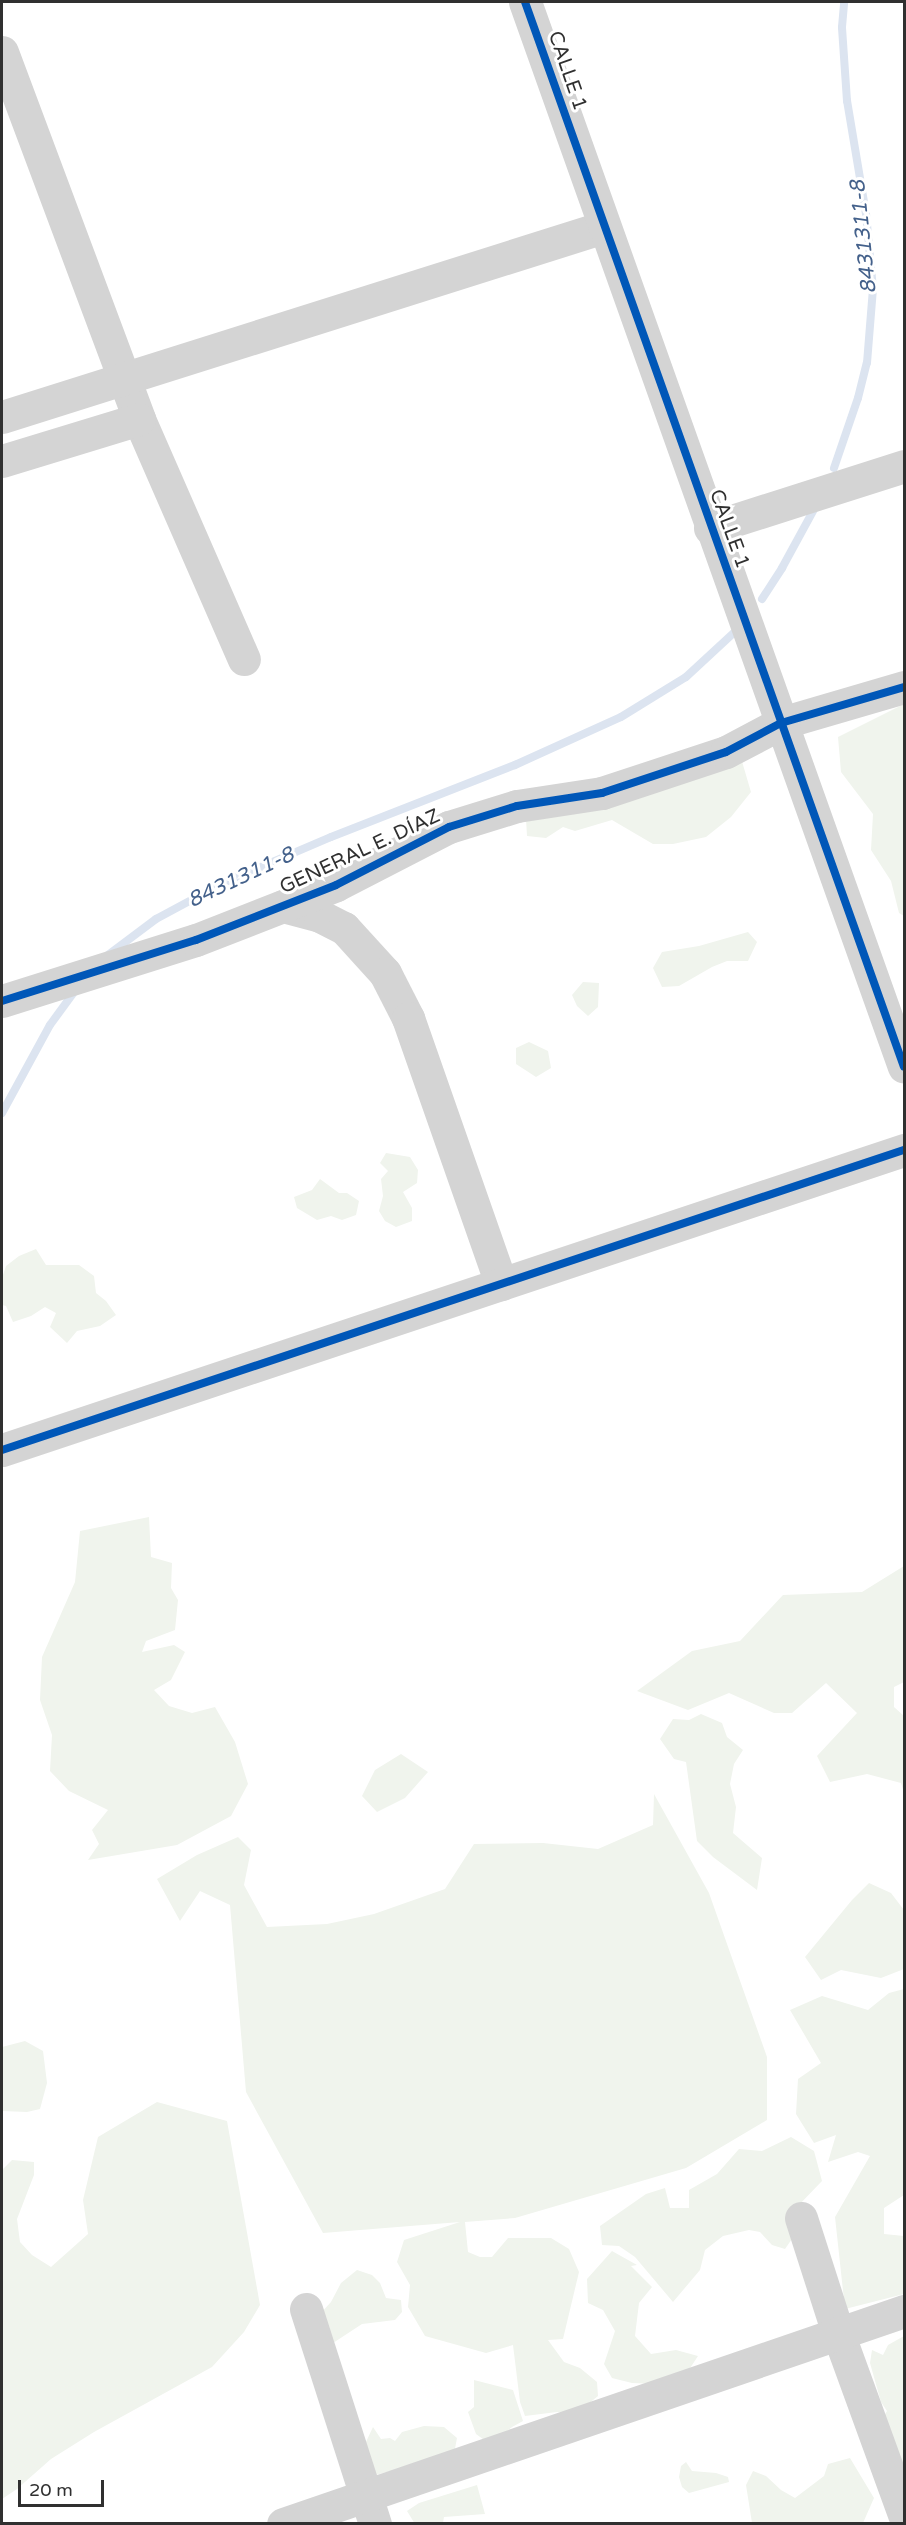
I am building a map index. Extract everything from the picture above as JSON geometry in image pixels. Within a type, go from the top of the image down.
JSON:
[{"type":"street","name":"CALLE 1","points":[[525,2],[710,528],[904,1067]]},
{"type":"street","points":[[2,52],[139,419],[244,659]]},
{"type":"street","points":[[2,417],[604,227]]},
{"type":"street","points":[[2,461],[139,419]]},
{"type":"street","points":[[710,528],[904,466]]},
{"type":"street","name":"GENERAL E. DÍAZ","points":[[2,1001],[196,940],[336,885],[449,827],[517,806],[602,793],[726,752],[781,723],[830,706],[904,687]]},
{"type":"street","points":[[283,906],[320,916],[344,928],[385,973],[408,1018],[501,1284]]},
{"type":"street","points":[[2,1450],[904,1150]]},
{"type":"street","points":[[801,2218],[838,2333],[904,2514]]},
{"type":"street","points":[[306,2309],[370,2509]]},
{"type":"street","points":[[283,2523],[370,2509],[838,2333],[904,2311]]},
{"type":"shaded area","points":[[904,704],[904,916],[899,913],[891,881],[871,850],[873,814],[841,772],[838,737]]},
{"type":"shaded area","points":[[741,758],[751,792],[731,817],[706,837],[673,844],[653,844],[612,820],[575,831],[563,827],[546,838],[527,836],[526,819]]},
{"type":"shaded area","points":[[748,932],[757,942],[748,961],[727,961],[679,986],[662,987],[653,968],[662,952],[699,946]]},
{"type":"shaded area","points":[[583,982],[599,983],[598,1007],[588,1016],[577,1006],[572,995]]},
{"type":"shaded area","points":[[529,1042],[548,1051],[551,1068],[536,1077],[516,1064],[516,1048]]},
{"type":"shaded area","points":[[386,1153],[410,1157],[418,1170],[417,1183],[403,1192],[412,1208],[412,1221],[396,1227],[385,1221],[379,1211],[383,1196],[381,1179],[388,1171],[380,1163]]},
{"type":"shaded area","points":[[320,1179],[339,1193],[347,1193],[359,1201],[356,1215],[342,1220],[331,1216],[317,1220],[297,1208],[294,1197],[312,1190]]},
{"type":"shaded area","points":[[36,1249],[46,1265],[79,1265],[94,1276],[96,1293],[106,1301],[116,1315],[100,1326],[77,1331],[67,1343],[50,1327],[56,1313],[45,1307],[31,1316],[13,1322],[6,1306],[2,1305],[2,1278],[6,1266],[19,1256]]},
{"type":"shaded area","points":[[149,1517],[151,1557],[172,1563],[171,1588],[178,1600],[175,1630],[146,1641],[142,1652],[174,1645],[185,1652],[171,1680],[154,1690],[169,1706],[192,1713],[215,1707],[235,1742],[248,1784],[231,1816],[177,1845],[88,1860],[99,1844],[92,1830],[108,1810],[69,1791],[50,1771],[52,1735],[40,1700],[42,1657],[75,1582],[80,1531]]},
{"type":"shaded area","points":[[904,1566],[904,1682],[894,1687],[894,1707],[904,1716],[904,1793],[901,1783],[867,1774],[830,1782],[817,1756],[857,1713],[826,1683],[792,1713],[774,1713],[729,1693],[688,1710],[637,1691],[692,1651],[740,1641],[783,1595],[862,1592]]},
{"type":"shaded area","points":[[701,1714],[722,1723],[727,1737],[743,1750],[734,1764],[730,1784],[736,1807],[733,1833],[762,1858],[757,1890],[713,1857],[697,1841],[686,1762],[674,1759],[660,1739],[673,1719],[689,1720]]},
{"type":"shaded area","points":[[401,1754],[428,1772],[405,1798],[377,1812],[362,1796],[375,1770]]},
{"type":"shaded area","points":[[654,1794],[709,1893],[767,2057],[767,2120],[686,2168],[515,2218],[465,2222],[468,2252],[480,2257],[492,2257],[508,2238],[551,2238],[569,2249],[579,2272],[563,2339],[548,2340],[564,2362],[580,2368],[597,2382],[598,2396],[576,2414],[557,2412],[525,2416],[520,2402],[513,2345],[486,2353],[425,2336],[408,2307],[410,2285],[397,2262],[404,2240],[460,2222],[323,2233],[246,2092],[230,1905],[200,1891],[180,1921],[157,1879],[197,1855],[238,1837],[251,1850],[244,1885],[267,1927],[327,1924],[374,1914],[445,1889],[474,1844],[543,1843],[598,1849],[653,1825]]},
{"type":"shaded area","points":[[869,1883],[891,1893],[904,1910],[904,1969],[881,1978],[841,1970],[821,1980],[805,1957]]},
{"type":"shaded area","points":[[904,1989],[904,2195],[884,2208],[884,2234],[904,2236],[904,2294],[845,2309],[835,2217],[870,2156],[858,2152],[828,2162],[836,2135],[814,2143],[796,2114],[798,2079],[821,2063],[790,2010],[822,1996],[868,2010],[889,1993]]},
{"type":"shaded area","points":[[25,2041],[43,2051],[47,2083],[40,2109],[27,2112],[2,2111],[2,2047]]},
{"type":"shaded area","points":[[157,2102],[227,2121],[260,2305],[244,2332],[212,2367],[94,2432],[51,2459],[2,2499],[2,2170],[12,2160],[34,2162],[34,2175],[17,2219],[20,2242],[32,2255],[51,2267],[88,2234],[83,2200],[98,2137]]},
{"type":"shaded area","points":[[791,2137],[814,2151],[822,2181],[797,2207],[794,2236],[785,2249],[772,2245],[760,2232],[749,2230],[723,2236],[705,2250],[700,2270],[673,2302],[635,2257],[619,2246],[602,2245],[600,2226],[646,2194],[665,2188],[670,2208],[689,2208],[689,2190],[717,2174],[739,2149],[762,2151]]},
{"type":"shaded area","points":[[612,2251],[637,2265],[631,2266],[652,2287],[639,2303],[635,2336],[651,2354],[676,2350],[698,2356],[679,2385],[632,2383],[612,2378],[604,2364],[615,2331],[603,2310],[588,2303],[587,2279]]},
{"type":"shaded area","points":[[357,2270],[372,2275],[380,2283],[386,2298],[401,2300],[402,2312],[395,2320],[362,2324],[330,2345],[319,2315],[331,2302],[341,2283]]},
{"type":"shaded area","points":[[904,2336],[904,2460],[902,2463],[881,2421],[887,2411],[881,2402],[870,2363],[872,2350],[883,2355],[888,2345]]},
{"type":"shaded area","points":[[474,2380],[513,2390],[523,2421],[491,2445],[476,2434],[468,2412],[474,2407]]},
{"type":"shaded area","points":[[424,2426],[444,2427],[457,2438],[454,2454],[372,2476],[365,2444],[373,2427],[381,2439],[390,2438],[395,2441],[402,2432]]},
{"type":"shaded area","points":[[850,2458],[874,2498],[863,2523],[752,2523],[746,2485],[753,2471],[766,2476],[781,2490],[795,2498],[824,2476],[828,2464]]},
{"type":"shaded area","points":[[686,2462],[692,2471],[716,2473],[728,2477],[729,2482],[689,2493],[682,2487],[679,2477],[681,2466]]},
{"type":"shaded area","points":[[477,2485],[485,2514],[444,2517],[443,2523],[415,2524],[407,2511],[419,2503]]},
{"type":"waterway","name":"8431311-8","points":[[834,468],[858,398],[867,363],[873,289],[866,214],[847,101],[842,27],[844,2]]},
{"type":"waterway","name":"8431311-8","points":[[762,599],[782,568],[818,502]]},
{"type":"waterway","name":"8431311-8","points":[[108,955],[156,919],[223,883],[331,837],[515,765],[621,717],[686,677],[739,628]]},
{"type":"waterway","name":"8431311-8","points":[[2,1113],[50,1025],[77,988]]},
{"type":"cycle path","points":[[525,2],[904,1067]]},
{"type":"cycle path","points":[[2,1001],[196,940],[336,885],[449,827],[517,806],[602,793],[726,752],[781,723],[904,687]]},
{"type":"cycle path","points":[[2,1450],[904,1150]]}]
